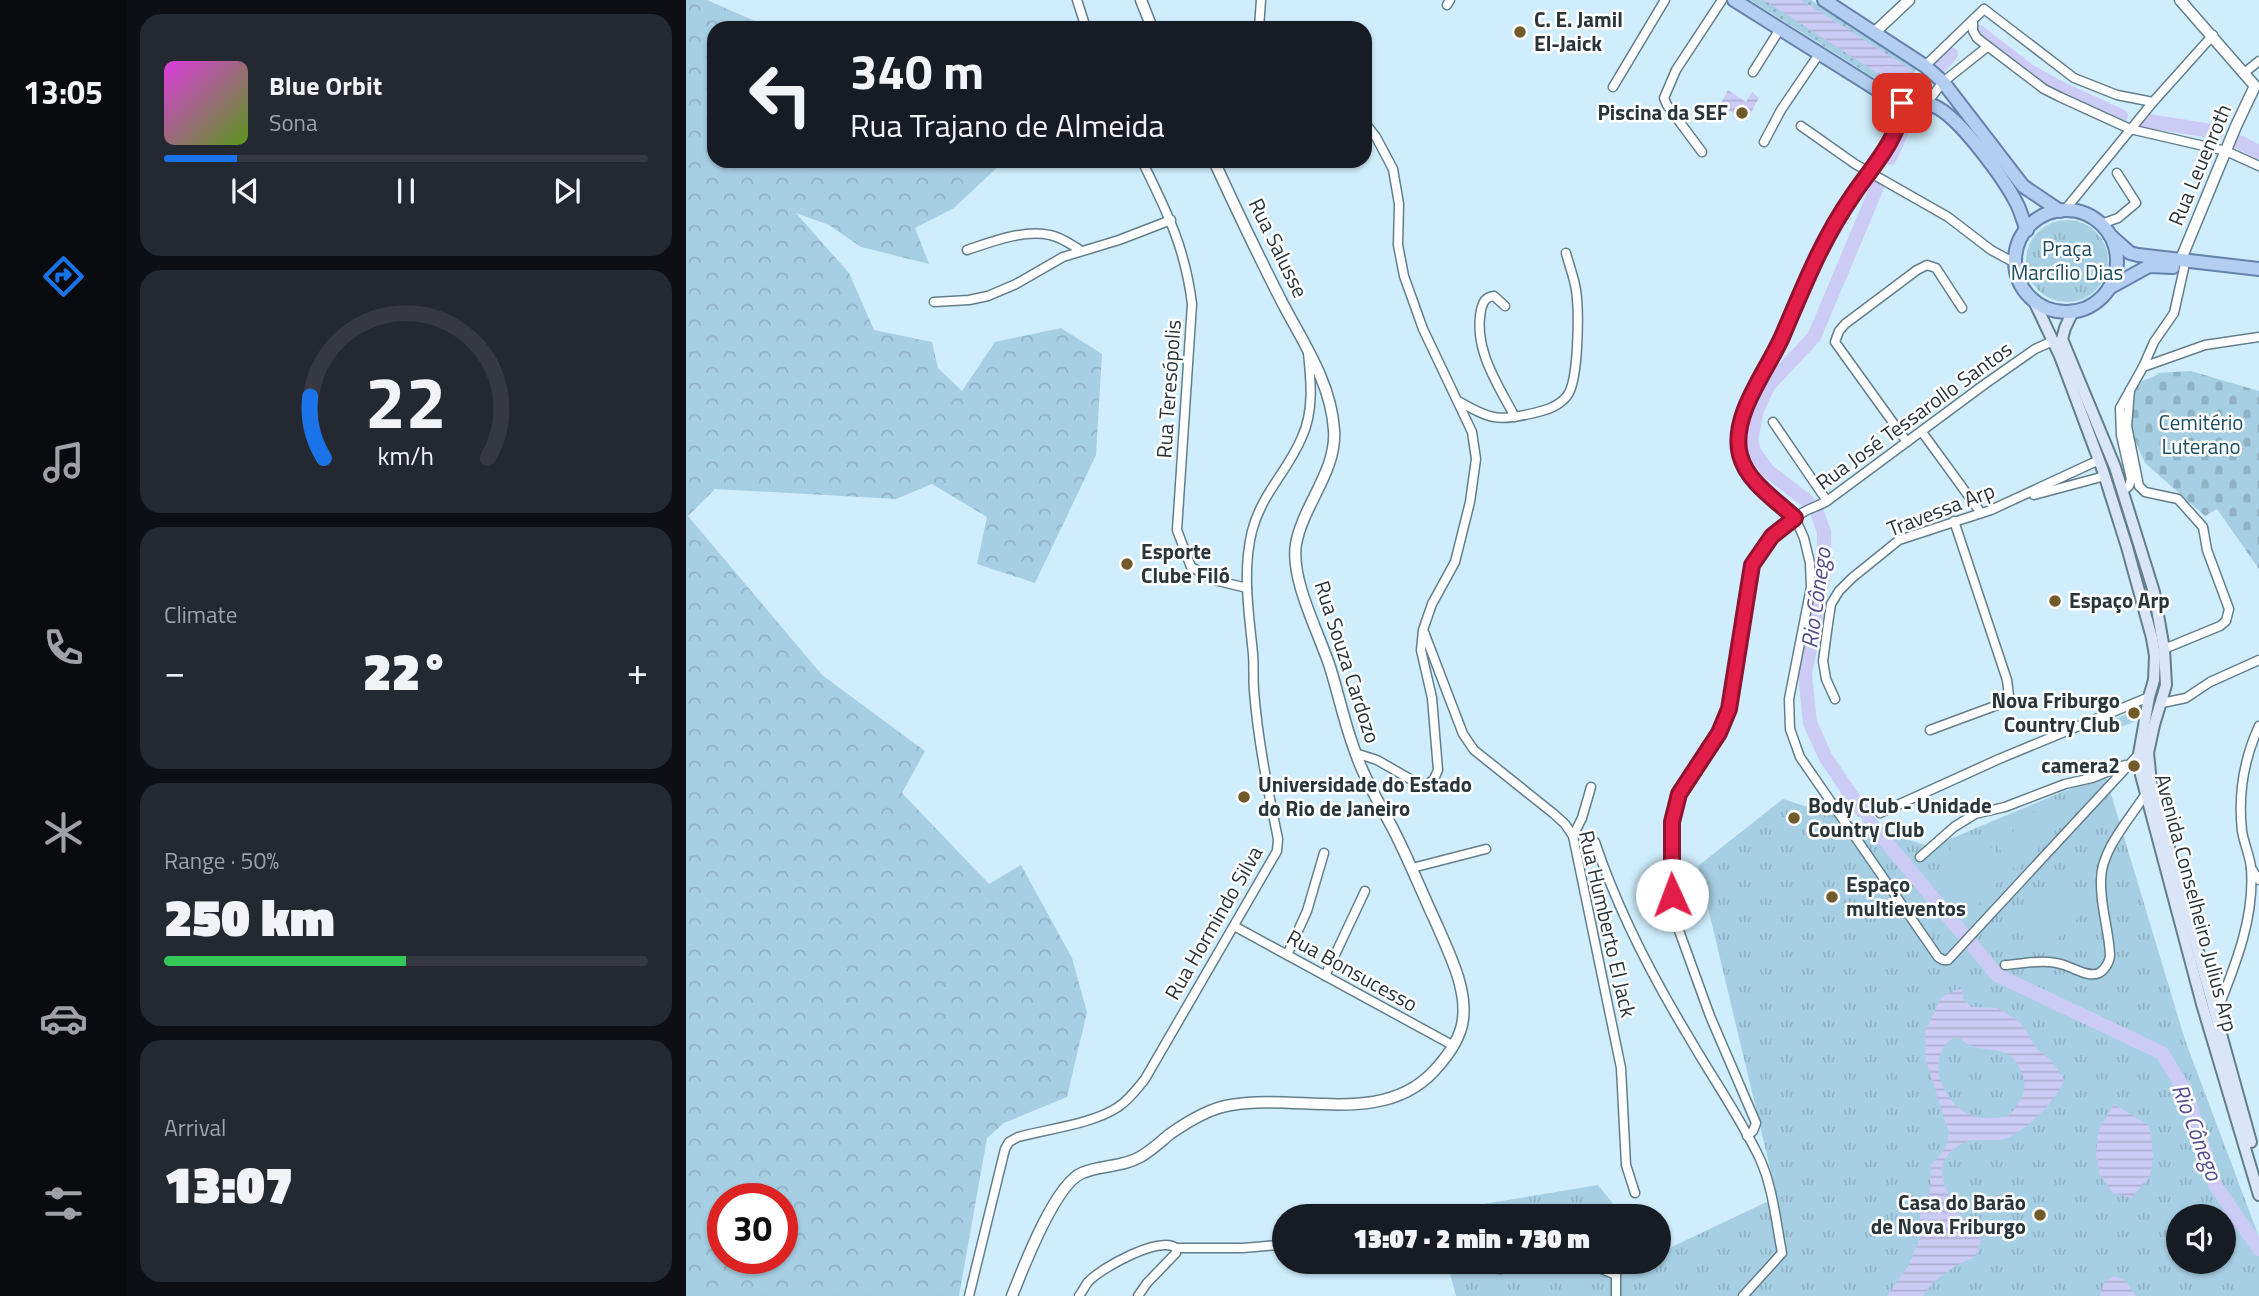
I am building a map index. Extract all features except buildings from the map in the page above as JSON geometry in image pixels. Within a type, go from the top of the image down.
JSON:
[{"type":"main road","points":[[1734,0],[1880,92],[1902,103],[1926,104],[1944,112],[1991,164],[2017,205],[2027,229]]},
{"type":"main road","points":[[1824,0],[1925,66],[1943,82],[2026,190],[2062,211],[2088,215],[2130,253],[2259,277]]},
{"type":"main road","points":[[2062,211],[2036,220],[2027,229],[2020,239],[2015,263],[2020,284],[2034,301],[2052,310],[2073,312],[2091,305],[2109,288],[2150,266],[2183,264],[2259,269]]},
{"type":"main road","points":[[2105,229],[2116,258],[2116,268],[2109,288]]},
{"type":"main road","name":"Avenida Conselheiro Julius Arp","points":[[2034,301],[2053,341],[2105,476],[2152,638],[2154,680],[2148,697],[2139,754],[2145,795],[2259,1195]]},
{"type":"main road","name":"Avenida Conselheiro Julius Arp","points":[[2073,312],[2062,339],[2123,491],[2154,592],[2164,649],[2166,685],[2148,753],[2151,782],[2259,1171]]},
{"type":"street","points":[[1077,0],[1084,21]]},
{"type":"street","points":[[1142,0],[1150,21]]},
{"type":"street","points":[[1259,21],[1258,5],[1261,0]]},
{"type":"street","points":[[1613,87],[1665,0]]},
{"type":"street","points":[[1702,152],[1667,106],[1664,98],[1676,70],[1722,0]]},
{"type":"street","points":[[1875,32],[1909,0]]},
{"type":"street","points":[[2180,0],[2257,87]]},
{"type":"street","points":[[1925,66],[1984,9],[2074,78],[2117,95],[2153,102]]},
{"type":"street","points":[[1972,22],[1975,36],[2044,89],[2130,129],[2227,148],[2259,166]]},
{"type":"street","points":[[1753,72],[1780,29]]},
{"type":"street","points":[[2062,211],[2153,102],[2213,36]]},
{"type":"street","points":[[1926,104],[1943,82],[1987,47]]},
{"type":"street","points":[[1764,142],[1781,110],[1819,54]]},
{"type":"street","points":[[2244,73],[2259,61]]},
{"type":"street","name":"Rua Leuenroth","points":[[2183,264],[2227,148],[2257,87]]},
{"type":"street","points":[[1902,103],[1900,121],[1871,172],[1852,195],[1820,247],[1780,340],[1751,394],[1739,433],[1739,452],[1749,475],[1795,518],[1804,538],[1810,563],[1811,587],[1789,699],[1790,729],[1800,757],[1938,957],[1948,960],[1971,932],[2139,754]]},
{"type":"street","points":[[1801,127],[1871,172],[1928,204],[1991,250],[2015,263]]},
{"type":"street","points":[[1355,753],[1377,760],[1417,783],[1427,785],[1438,770],[1436,726],[1421,650],[1423,630],[1432,604],[1455,562],[1470,502],[1476,459],[1472,432],[1423,329],[1405,276],[1398,245],[1399,204],[1393,169],[1372,132]]},
{"type":"street","name":"Rua Teresópolis","points":[[1145,168],[1171,220],[1188,271],[1192,304],[1177,530],[1191,567],[1218,581],[1247,588]]},
{"type":"street","name":"Rua Salusse","points":[[1217,168],[1308,352]]},
{"type":"street","points":[[2105,229],[2136,203],[2117,173]]},
{"type":"street","points":[[934,302],[988,296],[1080,250],[1119,240],[1171,220]]},
{"type":"street","points":[[967,250],[1009,238],[1040,233],[1062,239],[1080,250]]},
{"type":"street","points":[[1458,401],[1487,416],[1503,420],[1547,409],[1559,404],[1569,394],[1574,372],[1577,323],[1576,288],[1566,253]]},
{"type":"street","points":[[2123,491],[2129,486],[2130,479],[2118,415],[2154,342],[2174,313],[2183,264]]},
{"type":"street","points":[[1907,442],[1835,342],[1839,331],[1927,265],[1936,268],[1962,308]]},
{"type":"street","points":[[1505,306],[1494,296],[1489,296],[1484,301],[1480,314],[1482,346],[1491,373],[1515,417]]},
{"type":"street","points":[[2143,367],[2205,345],[2259,337]]},
{"type":"street","name":"Rua José Tessarollo Santos","points":[[1747,1136],[1756,1123],[1710,1016],[1673,914],[1670,877],[1672,822],[1679,794],[1719,733],[1729,709],[1752,565],[1772,536],[1795,518],[1827,502],[1985,384],[2035,349],[2053,341]]},
{"type":"street","name":"Rua Hormindo Silva","points":[[969,1296],[997,1177],[1009,1142],[1017,1137],[1116,1109],[1130,1098],[1145,1079],[1277,851],[1278,839],[1263,764],[1254,690],[1247,588],[1252,533],[1259,508],[1304,435],[1312,394],[1308,352]]},
{"type":"street","name":"Rua Souza Cardozo","points":[[1012,1296],[1044,1224],[1064,1188],[1078,1174],[1135,1160],[1201,1115],[1228,1105],[1270,1101],[1309,1104],[1384,1101],[1409,1091],[1432,1073],[1454,1046],[1463,1023],[1464,1004],[1448,951],[1412,868],[1369,788],[1355,753],[1325,653],[1308,609],[1297,565],[1295,549],[1299,533],[1329,462],[1335,432],[1330,404],[1319,371],[1308,352]]},
{"type":"street","points":[[2130,390],[2127,426],[2139,486],[2145,492],[2178,499],[2203,527],[2207,550],[2229,609],[2226,621],[2220,626],[2164,649]]},
{"type":"street","points":[[1773,422],[1827,502]]},
{"type":"street","points":[[1922,432],[1981,513]]},
{"type":"street","name":"Travessa Arp","points":[[1835,699],[1826,679],[1824,661],[1831,604],[1839,591],[1875,557],[1899,540],[2014,500],[2099,460]]},
{"type":"street","name":"Travessa Arp","points":[[2014,500],[2105,476]]},
{"type":"street","points":[[1930,730],[2003,703],[2010,696],[1954,521]]},
{"type":"street","name":"Rua Humberto El Jack","points":[[1423,630],[1464,734],[1474,750],[1554,814],[1573,836],[1621,1068],[1626,1165],[1635,1193]]},
{"type":"street","points":[[2162,703],[2186,698],[2210,682],[2259,660]]},
{"type":"street","points":[[1880,813],[1999,759],[2148,697]]},
{"type":"street","points":[[2209,1027],[2239,954],[2248,916],[2251,868],[2242,833],[2241,806],[2246,758],[2259,726]]},
{"type":"street","points":[[1920,857],[1954,827],[1975,814],[2005,807],[2064,783],[2092,778],[2128,765]]},
{"type":"street","points":[[1573,836],[1582,818],[1591,787]]},
{"type":"street","points":[[2005,965],[2046,961],[2088,974],[2099,973],[2106,966],[2110,957],[2102,910],[2101,877],[2108,853],[2145,795]]},
{"type":"street","points":[[2132,816],[2151,814]]},
{"type":"street","points":[[1595,842],[1642,951],[1763,1168],[1782,1253],[1743,1296]]},
{"type":"street","points":[[1412,868],[1486,849]]},
{"type":"street","points":[[1287,955],[1307,911],[1324,853]]},
{"type":"street","points":[[2251,868],[2259,880]]},
{"type":"street","points":[[1325,976],[1365,891]]},
{"type":"street","name":"Rua Bonsucesso","points":[[1234,926],[1454,1046]]},
{"type":"street","points":[[1079,1296],[1088,1282],[1108,1266],[1164,1243],[1176,1248],[1272,1246]]},
{"type":"street","points":[[1139,1296],[1147,1283],[1171,1260],[1176,1248]]},
{"type":"street","points":[[1614,1274],[1616,1275],[1616,1296]]},
{"type":"green space","points":[[686,0],[707,0],[755,21],[707,21],[707,168],[997,168],[954,208],[915,228],[929,264],[861,247],[829,225],[796,213],[849,273],[874,330],[932,342],[938,368],[962,391],[995,342],[1061,328],[1102,354],[1096,455],[1035,583],[977,564],[987,517],[932,484],[896,499],[715,489],[688,516],[822,675],[925,751],[902,793],[989,884],[1021,865],[1072,958],[1087,1012],[1067,1097],[1004,1123],[987,1138],[959,1296],[686,1296]]},
{"type":"green space","points":[[1750,0],[1811,0],[1917,69],[1900,94]]},
{"type":"green space","name":"Praça Marcílio Dias","points":[[2067,220],[2083,223],[2096,232],[2105,245],[2108,261],[2105,277],[2096,290],[2083,299],[2067,302],[2051,299],[2038,290],[2029,277],[2026,261],[2029,245],[2038,232],[2051,223]]},
{"type":"green space","name":"Cemitério Luterano","points":[[2191,371],[2259,391],[2259,569],[2217,509],[2205,516],[2145,463],[2131,431],[2129,399],[2140,382],[2159,374],[2157,373]]},
{"type":"green space","name":"Nova Friburgo Country Club","points":[[2142,707],[2138,720],[2119,728],[2115,719]]},
{"type":"green space","name":"Nova Friburgo Country Club","points":[[2105,774],[2185,1040],[2259,1237],[2259,1296],[1456,1296],[1450,1274],[1671,1274],[1671,1247],[1777,1197],[1698,866],[1783,799],[1931,847]]},
{"type":"green space","points":[[2049,799],[2067,819],[2016,871],[1997,846]]},
{"type":"green space","points":[[1952,841],[1994,848],[2006,872],[1972,912],[1942,902]]},
{"type":"green space","points":[[2064,876],[2091,905],[2041,955],[2014,927]]},
{"type":"green space","points":[[1598,1185],[1613,1204],[1483,1204]]},
{"type":"shaded area","points":[[1764,0],[1801,0],[1912,70],[1899,87]]},
{"type":"shaded area","name":"Piscina da SEF","points":[[1728,90],[1746,102],[1752,92],[1759,98],[1746,121],[1720,105]]},
{"type":"shaded area","points":[[1962,989],[1963,998],[1971,1007],[1997,1008],[2017,1020],[2037,1050],[2052,1061],[2064,1079],[2048,1105],[2021,1130],[2004,1139],[1966,1142],[1951,1151],[1944,1163],[1946,1190],[1962,1218],[1981,1240],[1975,1257],[1946,1272],[1923,1296],[1887,1296],[1909,1265],[1921,1236],[1920,1209],[1930,1194],[1931,1165],[1947,1144],[1949,1133],[1926,1061],[1925,1032],[1941,998]],"holes":[[[1954,1037],[1977,1048],[2003,1052],[2011,1056],[2017,1064],[2023,1076],[2024,1088],[2019,1102],[2009,1116],[1975,1117],[1960,1109],[1951,1100],[1940,1079],[1938,1067],[1945,1046]]]},
{"type":"shaded area","points":[[2114,1104],[2148,1125],[2151,1133],[2153,1158],[2150,1176],[2131,1198],[2112,1192],[2100,1175],[2096,1154],[2099,1130]]},
{"type":"shaded area","points":[[2114,1276],[2125,1280],[2136,1296],[2100,1296],[2104,1282]]},
{"type":"waterway","points":[[1979,32],[2028,70],[2121,116]]},
{"type":"waterway","points":[[1938,69],[1951,54]]},
{"type":"waterway","points":[[1887,73],[1909,87]]},
{"type":"waterway","name":"Rio Cônego","points":[[1890,158],[1913,106]]},
{"type":"waterway","points":[[2143,120],[2217,132]]},
{"type":"waterway","points":[[2239,142],[2259,152]]},
{"type":"waterway","name":"Rio Cônego","points":[[1862,811],[1826,758],[1810,723],[1805,674],[1824,573],[1824,532],[1817,512],[1806,500],[1768,471],[1754,452],[1751,439],[1757,410],[1768,386],[1814,337],[1880,180]]},
{"type":"waterway","name":"Rio Cônego","points":[[1869,821],[1997,975],[2162,1053],[2186,1092],[2215,1185],[2259,1249]]},
{"type":"place","name":"C. E. Jamil El-Jaick","points":[[1520,32]]},
{"type":"place","name":"Piscina da SEF","points":[[1742,113]]},
{"type":"place","name":"Esporte Clube Filó","points":[[1127,564]]},
{"type":"place","name":"Espaço Arp","points":[[2055,601]]},
{"type":"place","name":"Nova Friburgo Country Club","points":[[2134,713]]},
{"type":"place","name":"camera2","points":[[2134,766]]},
{"type":"place","name":"Universidade do Estado do Rio de Janeiro","points":[[1244,797]]},
{"type":"place","name":"Body Club - Unidade Country Club","points":[[1794,818]]},
{"type":"place","name":"Espaço multieventos","points":[[1832,897]]},
{"type":"place","name":"Casa do Barão de Nova Friburgo","points":[[2040,1215]]},
{"type":"route","points":[[1672,895],[1672,822],[1679,794],[1719,733],[1729,709],[1752,565],[1772,536],[1795,518],[1749,475],[1739,452],[1739,433],[1751,394],[1780,340],[1820,247],[1852,195],[1871,172],[1900,121],[1902,103]]}]
